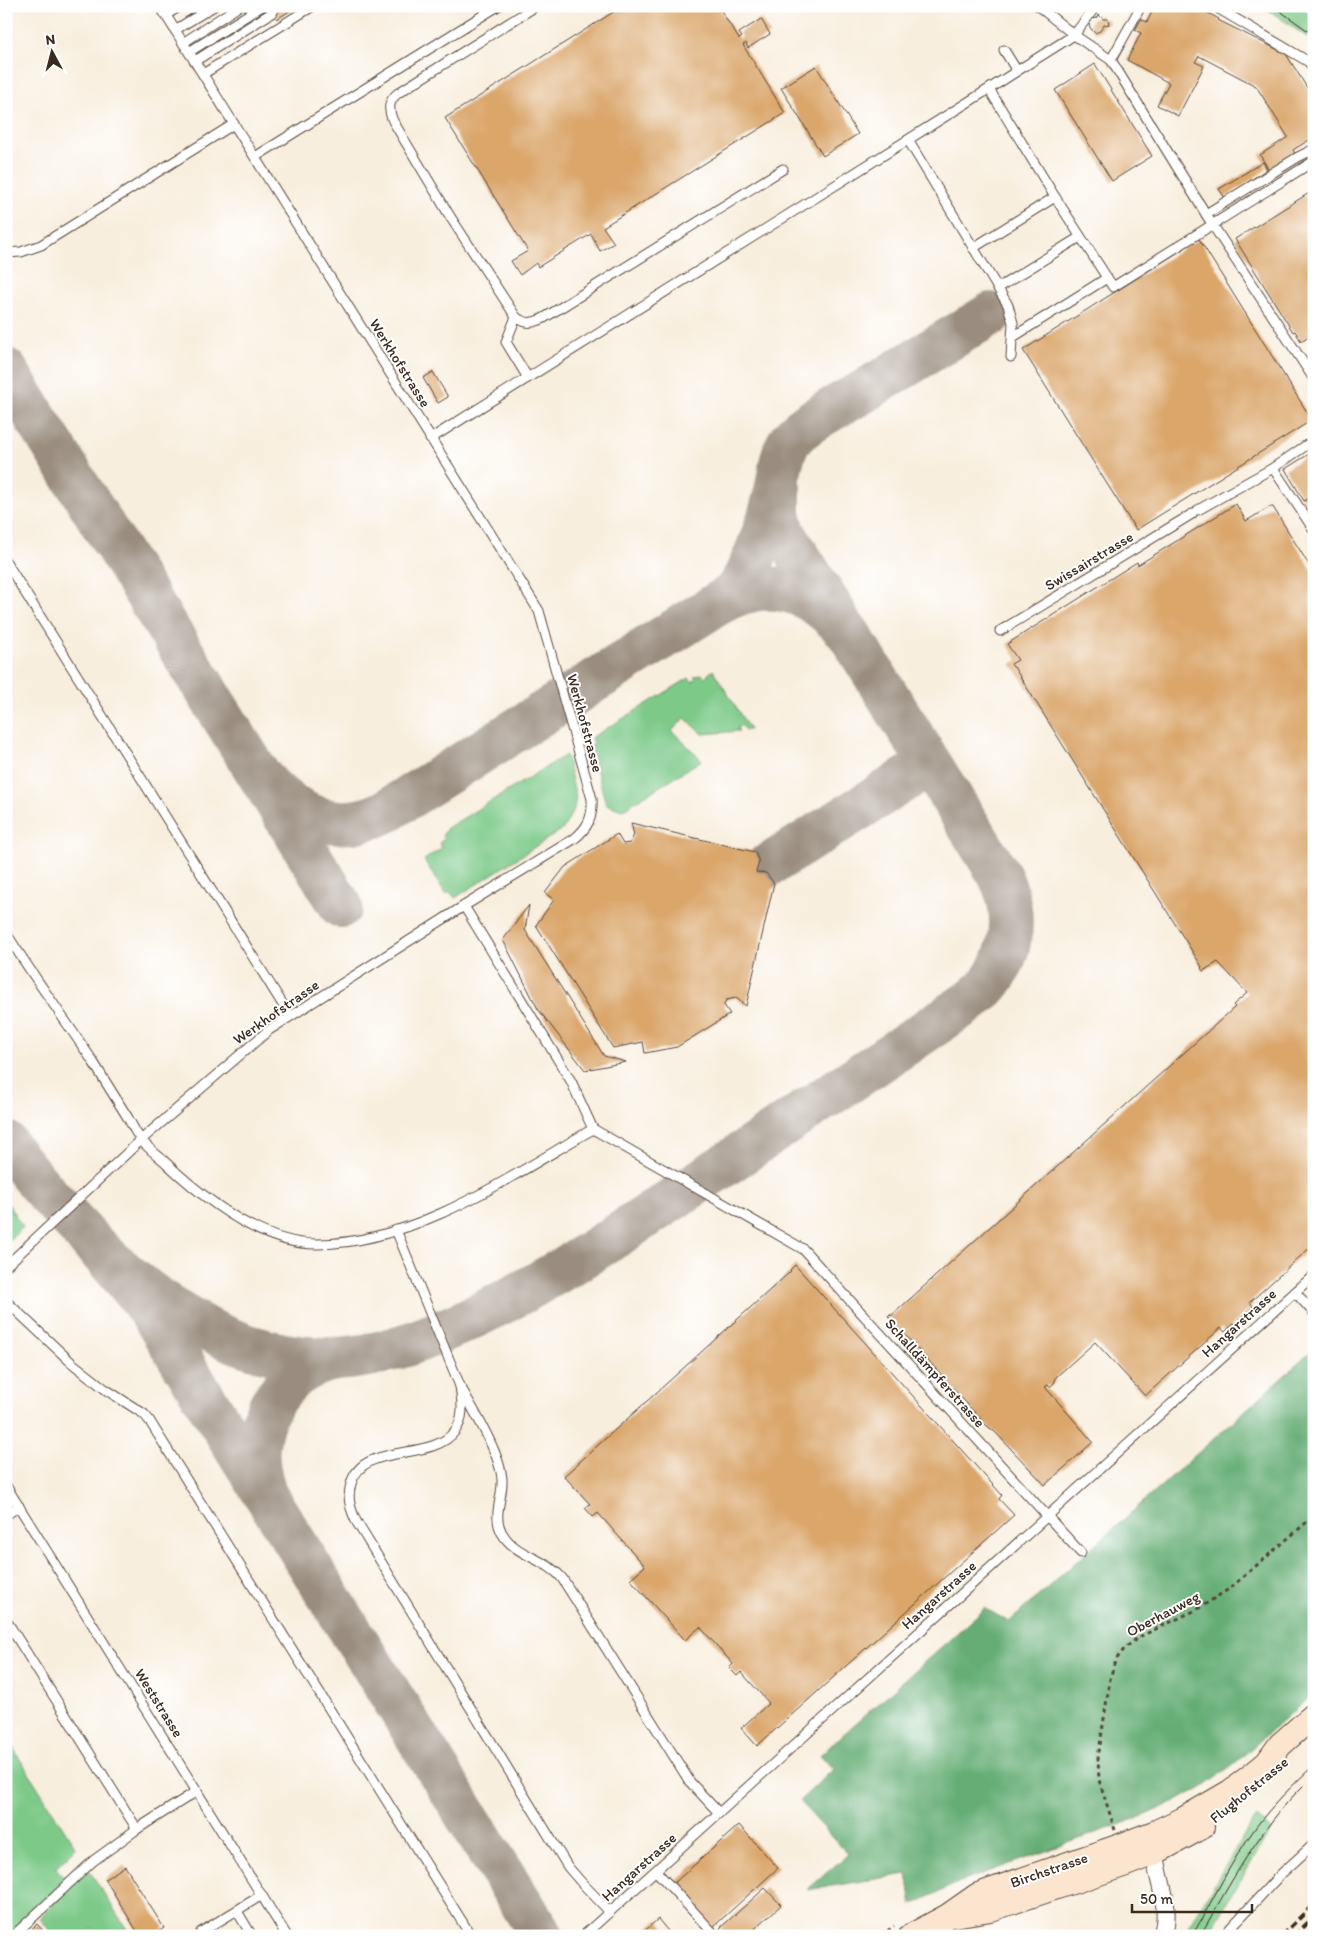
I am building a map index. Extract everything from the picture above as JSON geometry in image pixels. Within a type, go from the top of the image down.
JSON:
[{"type":"main road","name":"Flughofstrasse","points":[[1154,1843],[1182,1820],[1230,1792],[1267,1763],[1280,1745],[1314,1715]]},
{"type":"main road","name":"Flughofstrasse","points":[[1154,1843],[1221,1815],[1258,1786],[1314,1735]]},
{"type":"main road","name":"Birchstrasse","points":[[905,1929],[948,1916],[991,1909],[1126,1864],[1154,1843]]},
{"type":"street","points":[[1154,1843],[1165,1907],[1166,1920],[1162,1936]]},
{"type":"lane","name":"Werkhofstrasse","points":[[6,1266],[141,1140],[247,1048],[290,1016],[464,906],[574,840],[587,826],[593,808],[539,611],[160,6]]},
{"type":"lane","points":[[166,15],[180,6]]},
{"type":"lane","points":[[175,30],[214,6]]},
{"type":"lane","points":[[183,43],[239,6]]},
{"type":"lane","points":[[189,52],[262,6]]},
{"type":"lane","points":[[203,74],[313,6]]},
{"type":"lane","points":[[255,157],[498,6]]},
{"type":"lane","points":[[536,6],[392,97],[389,108],[393,121],[446,210],[516,317],[522,322],[529,323],[544,318],[783,169]]},
{"type":"lane","points":[[1038,6],[1074,35],[1111,60],[1212,224],[1314,379]]},
{"type":"lane","points":[[430,439],[1074,35],[1096,6]]},
{"type":"lane","points":[[1111,60],[1141,6]]},
{"type":"lane","points":[[1214,6],[1309,62],[1314,69]]},
{"type":"lane","points":[[195,61],[273,12]]},
{"type":"lane","points":[[1004,50],[1017,71]]},
{"type":"lane","points":[[989,89],[1055,198],[1113,287],[1314,161]]},
{"type":"lane","points":[[6,253],[21,252],[41,245],[234,124]]},
{"type":"lane","points":[[908,140],[1010,310],[1013,323],[1011,357]]},
{"type":"lane","points":[[1206,214],[1314,149]]},
{"type":"lane","points":[[974,248],[1055,198]]},
{"type":"lane","points":[[998,288],[1080,236]]},
{"type":"lane","points":[[1013,337],[1107,278]]},
{"type":"lane","points":[[516,317],[506,342],[528,378]]},
{"type":"lane","name":"Swissairstrasse","points":[[1000,631],[1195,512],[1273,468],[1314,440]]},
{"type":"lane","points":[[1273,468],[1314,530]]},
{"type":"lane","points":[[6,562],[290,1016]]},
{"type":"lane","points":[[6,933],[35,979],[92,1060],[141,1140],[184,1180],[247,1224],[282,1239],[298,1243],[335,1243],[396,1230],[418,1222],[490,1188],[593,1129],[571,1081],[464,906]]},
{"type":"lane","name":"Schalldämpferstrasse","points":[[593,1129],[803,1249],[1081,1553]]},
{"type":"lane","points":[[396,1230],[460,1386],[483,1427],[500,1472],[502,1481],[498,1518],[502,1534],[515,1548],[551,1567],[562,1578],[690,1782],[719,1813]]},
{"type":"lane","name":"Hangarstrasse","points":[[583,1936],[1314,1275]]},
{"type":"lane","points":[[1294,1292],[1314,1313]]},
{"type":"lane","points":[[6,1301],[72,1363],[105,1389],[144,1414],[149,1420],[471,1936]]},
{"type":"lane","points":[[460,1386],[461,1413],[456,1429],[451,1435],[429,1446],[380,1457],[363,1466],[352,1479],[348,1496],[349,1504],[356,1521],[568,1866],[610,1912]]},
{"type":"lane","name":"Weststrasse","points":[[6,1486],[287,1936]]},
{"type":"lane","points":[[6,1515],[19,1506]]},
{"type":"lane","points":[[6,1620],[138,1829]]},
{"type":"lane","points":[[14,1936],[93,1861],[197,1791]]},
{"type":"lane","points":[[1224,1936],[1281,1874],[1314,1844]]},
{"type":"lane","points":[[656,1870],[716,1936]]},
{"type":"lane","points":[[203,1936],[201,1932],[262,1895]]},
{"type":"lane","points":[[237,1911],[252,1936]]},
{"type":"path","points":[[1307,6],[1314,11]]},
{"type":"path","name":"Oberhauweg","points":[[1116,1833],[1099,1780],[1098,1758],[1110,1679],[1116,1661],[1125,1648],[1139,1637],[1196,1610],[1229,1589],[1314,1516]]},
{"type":"path","points":[[881,1936],[905,1929]]},
{"type":"green space","points":[[1263,6],[1300,6],[1314,16],[1314,42]]},
{"type":"green space","points":[[713,670],[750,730],[745,730],[741,725],[737,728],[739,731],[703,734],[685,718],[672,731],[702,760],[622,810],[606,804],[590,746],[593,743],[591,738],[689,678],[692,682],[696,679],[694,677],[702,674],[705,677]]},
{"type":"green space","points":[[566,755],[576,797],[574,809],[563,829],[455,898],[450,892],[446,894],[424,860],[442,848],[439,843],[444,839],[442,836],[447,828]]},
{"type":"green space","points":[[6,1201],[23,1227],[6,1244]]},
{"type":"green space","points":[[1314,1349],[1314,1693],[1235,1763],[1200,1789],[1149,1814],[960,1882],[912,1905],[907,1874],[807,1890],[848,1854],[799,1801],[834,1769],[820,1755],[985,1608],[1009,1622]]},
{"type":"green space","points":[[6,1737],[76,1848],[56,1868],[67,1881],[7,1936]]},
{"type":"green space","points":[[1257,1818],[1271,1830],[1207,1936],[1183,1936],[1247,1830]]},
{"type":"green space","points":[[89,1870],[131,1936],[113,1936],[108,1930],[101,1936],[98,1936],[92,1929],[84,1936],[55,1936],[40,1919],[47,1909]]},
{"type":"building","points":[[270,6],[302,6],[297,10],[296,7],[277,19]]},
{"type":"building","points":[[623,6],[718,6],[739,39],[742,37],[739,33],[761,19],[770,34],[748,48],[746,43],[743,45],[785,113],[603,227],[614,243],[600,251],[591,234],[538,267],[536,263],[520,275],[511,261],[528,251],[445,118]]},
{"type":"building","points":[[1155,6],[1195,6],[1218,20],[1286,54],[1314,99],[1314,137],[1293,150],[1295,154],[1269,170],[1260,155],[1288,137],[1256,86],[1199,56],[1195,62],[1204,66],[1178,116],[1157,105],[1169,83],[1127,60],[1141,33],[1135,30],[1141,19],[1147,22]]},
{"type":"building","points":[[1099,15],[1103,19],[1108,19],[1109,24],[1104,25],[1100,31],[1095,33],[1089,25],[1092,19],[1097,18]]},
{"type":"building","points":[[1095,64],[1152,156],[1112,181],[1055,90]]},
{"type":"building","points":[[816,66],[858,134],[823,156],[781,88]]},
{"type":"building","points":[[1263,162],[1267,169],[1225,198],[1219,189]]},
{"type":"building","points":[[1314,190],[1314,333],[1301,341],[1295,331],[1293,332],[1235,239]]},
{"type":"building","points":[[1199,239],[1312,420],[1136,530],[1023,350]]},
{"type":"building","points":[[433,372],[448,397],[438,403],[423,378]]},
{"type":"building","points":[[1314,451],[1314,495],[1304,501],[1285,469]]},
{"type":"building","points":[[1236,504],[1246,521],[1273,507],[1314,573],[1314,1244],[1250,1302],[1253,1306],[1225,1332],[1221,1328],[1145,1396],[1095,1342],[1057,1376],[1054,1380],[1055,1382],[1050,1387],[1048,1385],[1045,1387],[1093,1442],[1045,1485],[995,1432],[986,1425],[888,1316],[890,1314],[891,1316],[1235,1007],[1233,1005],[1247,993],[1218,962],[1203,971],[1011,664],[1018,660],[1007,644],[1137,562],[1138,565]]},
{"type":"building","points":[[631,823],[755,852],[759,862],[756,872],[766,873],[774,883],[746,1006],[736,998],[726,1000],[724,1005],[730,1014],[677,1047],[645,1053],[643,1042],[613,1048],[536,925],[554,900],[545,893],[565,867],[617,834],[623,844],[630,843],[634,835]]},
{"type":"building","points":[[529,905],[525,930],[604,1056],[626,1062],[585,1070],[538,1009],[503,940]]},
{"type":"building","points":[[795,1265],[1002,1495],[999,1499],[1014,1515],[757,1746],[741,1728],[769,1703],[741,1672],[737,1676],[729,1668],[733,1664],[700,1627],[685,1640],[630,1579],[645,1566],[598,1513],[593,1517],[585,1508],[590,1504],[564,1476],[791,1271]]},
{"type":"building","points":[[739,1825],[778,1868],[713,1927],[673,1884]]},
{"type":"building","points":[[125,1866],[164,1928],[152,1936],[140,1936],[105,1879]]},
{"type":"building","points":[[765,1888],[781,1905],[747,1936],[727,1936],[720,1928]]},
{"type":"building","points":[[658,1919],[672,1936],[639,1936]]},
{"type":"building","points":[[37,1924],[46,1936],[38,1936],[32,1929]]},
{"type":"taxiway","points":[[261,777],[287,802],[302,812],[317,818],[333,822],[367,819],[385,812],[730,596],[738,588],[745,576],[759,545],[774,498],[784,452],[794,435],[822,415],[991,314]]},
{"type":"taxiway","points":[[6,370],[341,906]]},
{"type":"taxiway","points":[[779,488],[779,515],[784,533],[836,615]]},
{"type":"taxiway","points":[[92,1243],[144,1288],[172,1308],[200,1325],[231,1340],[263,1350],[296,1357],[332,1359],[383,1352],[415,1342],[497,1306],[594,1250],[720,1168],[969,1002],[984,990],[1004,960],[1009,942],[1011,925],[1010,906],[1005,888],[997,871],[849,634],[820,606],[788,591],[754,590],[735,595],[716,605]]},
{"type":"taxiway","points":[[707,904],[930,764]]},
{"type":"taxiway","points":[[6,1143],[42,1188],[119,1273],[155,1319],[542,1936]]},
{"type":"taxiway","points":[[263,1486],[258,1465],[258,1444],[262,1424],[270,1406],[282,1389],[297,1375],[315,1365],[336,1359]]},
{"type":"tram line","points":[[1273,6],[1314,35]]},
{"type":"tram line","points":[[1192,1936],[1230,1867],[1256,1827],[1276,1803],[1314,1765]]},
{"type":"tram line","points":[[1200,1936],[1259,1838],[1303,1786]]},
{"type":"railway","points":[[1281,1936],[1314,1904]]},
{"type":"railway","points":[[1294,1936],[1314,1917]]}]
